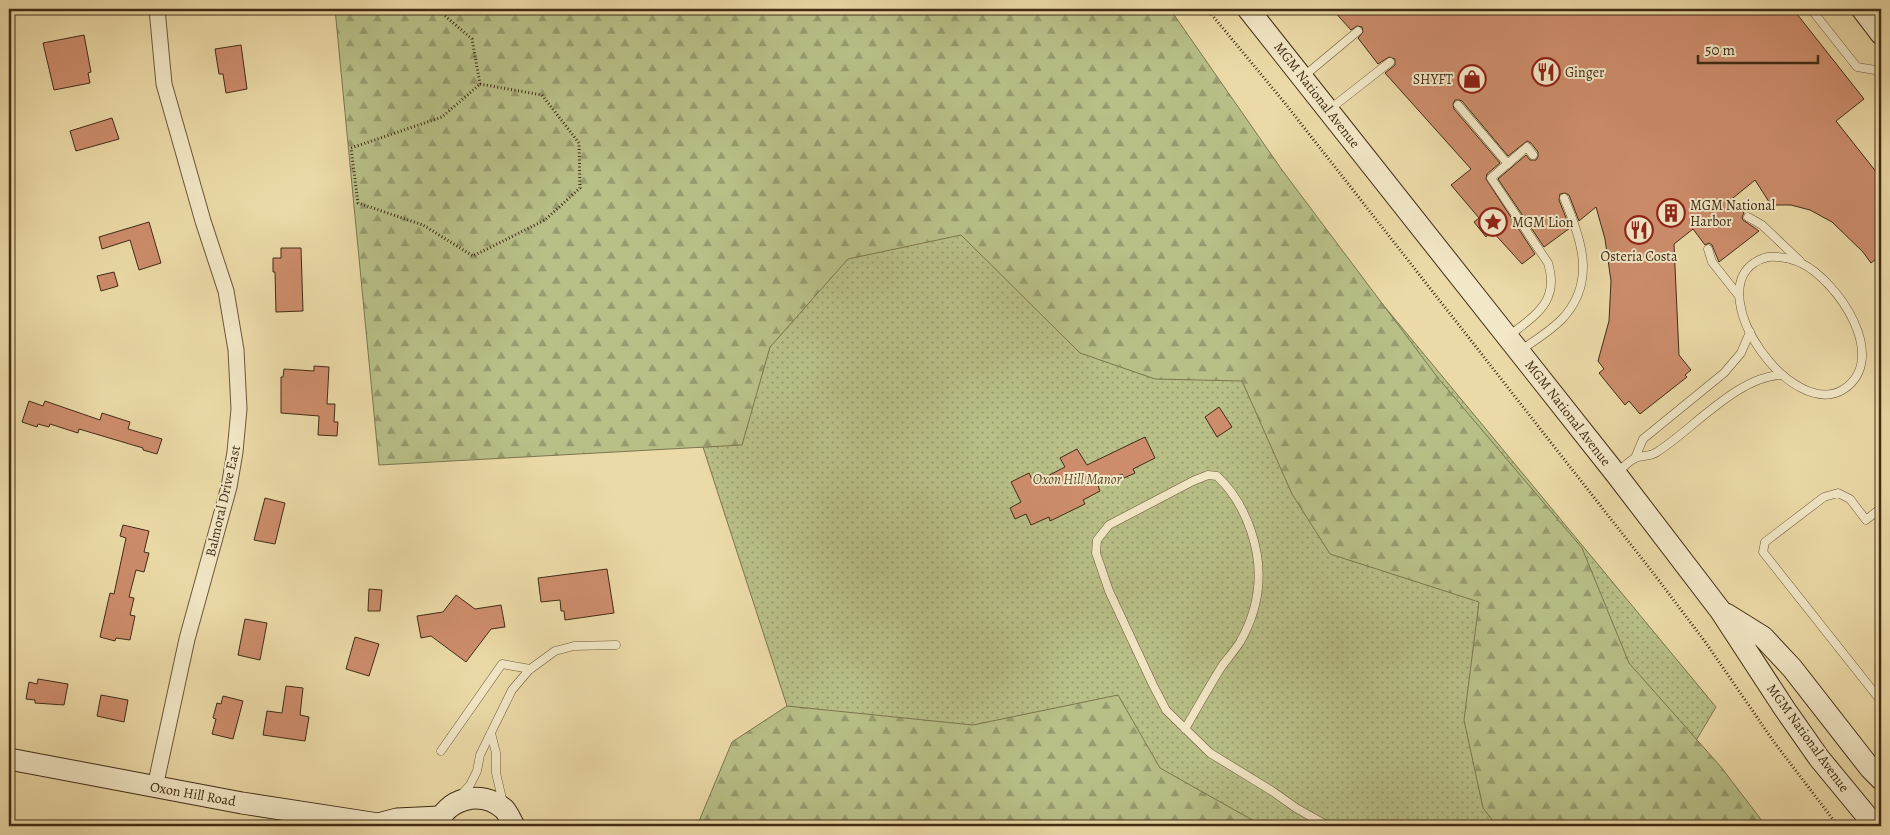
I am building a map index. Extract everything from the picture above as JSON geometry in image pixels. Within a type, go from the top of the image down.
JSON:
[{"type":"main road","name":"MGM National Avenue","points":[[1248,9],[1616,474],[1720,610],[1819,758],[1875,826]]},
{"type":"main road","points":[[1862,9],[1881,34]]},
{"type":"main road","points":[[1720,610],[1763,637],[1803,681],[1870,768],[1881,779]]},
{"type":"main road","name":"Oxon Hill Road","points":[[9,759],[252,805],[380,825],[397,819],[444,816],[470,797],[489,800],[509,818]]},
{"type":"street","name":"Balmoral Drive East","points":[[155,787],[187,639],[229,487],[236,452],[239,409],[236,350],[226,291],[203,222],[164,84],[156,9]]},
{"type":"lane","points":[[1811,9],[1857,67],[1881,71]]},
{"type":"lane","points":[[1302,77],[1358,31]]},
{"type":"lane","points":[[1329,110],[1390,62]]},
{"type":"lane","points":[[1458,105],[1508,164]]},
{"type":"lane","points":[[1513,344],[1544,306],[1551,288],[1552,276],[1548,263],[1491,178],[1527,147],[1533,154]]},
{"type":"lane","points":[[1513,344],[1560,320],[1579,295],[1583,279],[1581,245],[1575,224],[1564,198]]},
{"type":"lane","points":[[1748,217],[1762,226],[1802,264],[1825,282],[1848,310],[1857,326],[1862,341],[1863,363],[1855,380],[1841,391],[1832,394],[1811,392],[1782,375],[1757,345],[1741,312],[1740,296],[1743,277],[1753,263],[1768,257],[1776,257],[1790,259],[1802,264]]},
{"type":"lane","points":[[1708,249],[1712,262],[1740,296]]},
{"type":"lane","points":[[1616,474],[1635,458],[1643,439],[1724,373],[1741,353],[1750,332]]},
{"type":"lane","points":[[1635,458],[1655,454],[1740,389],[1756,380],[1773,375],[1782,375]]},
{"type":"lane","points":[[1185,729],[1201,700],[1239,644],[1250,624],[1256,604],[1259,570],[1254,542],[1248,522],[1230,487],[1218,476],[1208,475],[1193,481],[1109,524],[1097,540],[1096,553],[1108,591],[1166,710],[1185,729],[1210,753],[1296,808],[1328,826]]},
{"type":"lane","points":[[1881,508],[1866,520],[1850,499],[1838,493],[1824,497],[1765,542],[1762,552],[1881,702]]},
{"type":"lane","points":[[444,816],[470,785],[477,771],[480,755],[512,690],[530,669],[555,651],[574,646],[616,645]]},
{"type":"lane","points":[[441,751],[502,664],[530,669]]},
{"type":"lane","points":[[491,733],[496,753],[496,773],[509,818]]},
{"type":"path","points":[[436,9],[472,39],[480,84]]},
{"type":"path","points":[[1207,9],[1284,102],[1654,574],[1706,643],[1774,742],[1838,826]]},
{"type":"path","points":[[480,84],[542,95],[579,143],[580,188],[545,220],[472,256],[423,225],[358,204],[351,148],[442,117],[480,84]]},
{"type":"green space","points":[[335,9],[1170,9],[1282,170],[1438,378],[1582,548],[1629,663],[1721,767],[1766,826],[1497,826],[1483,808],[1464,720],[1479,602],[1330,554],[1292,494],[1242,381],[1155,379],[1080,353],[961,235],[848,259],[770,347],[742,445],[379,465]]},
{"type":"green space","name":"Oxon Hill Manor","points":[[1173,51],[1716,707],[1645,826],[779,826],[787,706],[703,447],[728,289]]},
{"type":"green space","points":[[1118,695],[1160,768],[1263,826],[697,826],[732,742],[787,706],[973,725]]},
{"type":"building","name":"MGM National Harbor","points":[[1332,9],[1793,9],[1864,99],[1836,121],[1881,178],[1881,255],[1871,263],[1863,252],[1832,222],[1810,210],[1791,205],[1771,205],[1755,180],[1733,198],[1744,213],[1743,220],[1759,231],[1719,262],[1712,245],[1709,243],[1705,245],[1693,229],[1674,244],[1679,355],[1691,370],[1685,375],[1687,377],[1640,414],[1629,401],[1625,405],[1599,373],[1604,369],[1598,361],[1609,321],[1611,281],[1605,239],[1596,207],[1579,221],[1569,195],[1565,193],[1560,194],[1559,200],[1570,228],[1544,247],[1498,179],[1526,155],[1530,160],[1536,160],[1538,152],[1527,141],[1508,156],[1462,101],[1455,100],[1453,104],[1454,109],[1500,163],[1487,174],[1486,179],[1535,254],[1522,264],[1492,231],[1486,237],[1474,222],[1479,218],[1451,185],[1471,169],[1385,73],[1395,65],[1395,59],[1389,57],[1378,64],[1358,38],[1363,32],[1362,27],[1357,26],[1351,30]]},
{"type":"building","points":[[84,35],[91,72],[88,73],[90,83],[54,90],[43,43]]},
{"type":"building","points":[[241,45],[247,89],[226,93],[223,74],[219,74],[215,49]]},
{"type":"building","points":[[112,118],[119,139],[76,151],[70,131]]},
{"type":"building","points":[[149,222],[161,263],[139,270],[130,240],[102,249],[99,237]]},
{"type":"building","points":[[281,248],[301,248],[303,311],[276,312],[273,258],[281,258]]},
{"type":"building","points":[[114,272],[118,286],[101,291],[97,276]]},
{"type":"building","points":[[314,366],[329,367],[327,404],[335,404],[334,422],[338,422],[337,436],[318,435],[319,416],[281,413],[281,377],[283,377],[284,369],[314,371]]},
{"type":"building","points":[[29,401],[43,406],[45,401],[100,420],[102,413],[130,422],[128,429],[162,439],[157,454],[79,429],[78,433],[50,424],[49,427],[38,424],[37,427],[22,422]]},
{"type":"building","points":[[1219,407],[1232,427],[1217,437],[1205,417]]},
{"type":"building","points":[[1145,437],[1155,458],[1133,469],[1135,473],[1124,478],[1122,474],[1098,486],[1100,491],[1083,500],[1085,504],[1050,521],[1049,517],[1031,525],[1026,514],[1015,519],[1010,508],[1021,502],[1011,482],[1029,473],[1034,483],[1065,467],[1060,458],[1077,449],[1087,465]]},
{"type":"building","points":[[265,498],[285,503],[275,544],[254,540]]},
{"type":"building","points":[[123,525],[149,531],[144,552],[149,553],[144,572],[136,570],[129,597],[134,598],[130,615],[135,616],[130,640],[116,638],[115,641],[100,637],[110,593],[114,594],[126,538],[120,536]]},
{"type":"building","points":[[607,569],[614,613],[565,620],[564,611],[561,611],[560,600],[541,602],[538,578]]},
{"type":"building","points":[[369,589],[382,590],[380,611],[368,611]]},
{"type":"building","points":[[456,595],[475,609],[501,605],[505,627],[491,629],[466,662],[431,636],[421,638],[417,616],[443,612]]},
{"type":"building","points":[[245,619],[267,623],[260,660],[238,655]]},
{"type":"building","points":[[355,637],[379,644],[369,676],[346,669]]},
{"type":"building","points":[[38,679],[68,684],[64,705],[35,703],[35,700],[26,699],[29,682],[37,684]]},
{"type":"building","points":[[286,686],[303,688],[300,715],[309,717],[305,741],[263,735],[267,711],[282,713]]},
{"type":"building","points":[[101,695],[128,700],[124,722],[97,716]]},
{"type":"building","points":[[223,696],[243,701],[233,739],[212,734],[216,719],[213,718],[217,703],[221,704]]},
{"type":"place","name":"Ginger","points":[[1546,72]]},
{"type":"place","name":"SHYFT","points":[[1472,79]]},
{"type":"place","name":"MGM National Harbor","points":[[1671,213]]},
{"type":"place","name":"MGM Lion","points":[[1493,222]]},
{"type":"place","name":"Osteria Costa","points":[[1639,230]]}]
